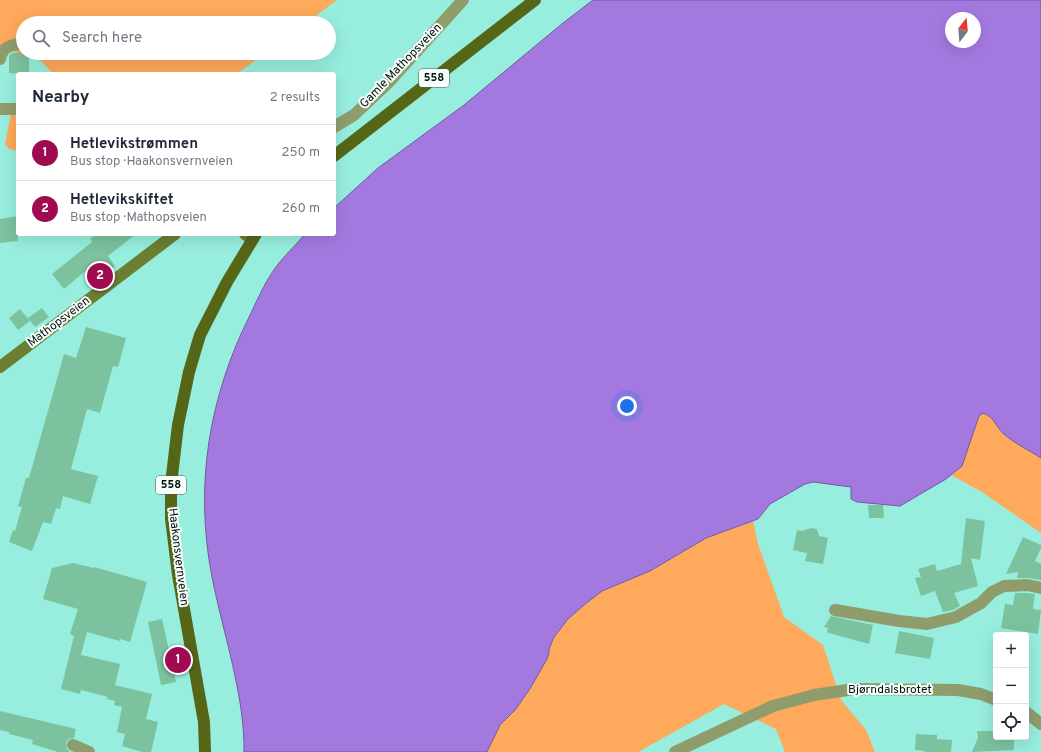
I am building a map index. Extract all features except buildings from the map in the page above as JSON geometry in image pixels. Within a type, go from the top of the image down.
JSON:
[{"type":"main road","name":"558","points":[[336,154],[535,0]]},
{"type":"main road","name":"Mathopsveien","points":[[0,367],[172,236]]},
{"type":"main road","name":"Haakonsvernveien","points":[[205,752],[204,722],[178,574],[171,519],[171,484],[178,425],[189,372],[200,335],[251,236]]},
{"type":"street","name":"Gamle Mathopsveien","points":[[336,125],[354,115],[388,83],[463,0]]},
{"type":"street","points":[[0,59],[1,53],[10,46],[16,45]]},
{"type":"street","points":[[0,109],[16,109]]},
{"type":"street","points":[[835,610],[899,621],[927,624],[956,617],[981,603],[992,592],[1004,586],[1026,585],[1041,588]]},
{"type":"street","name":"Bjørndalsbrotet","points":[[675,752],[773,706],[814,695],[854,689],[958,690],[981,694],[993,699]]},
{"type":"street","points":[[1029,714],[1041,724]]},
{"type":"street","points":[[73,744],[89,752]]},
{"type":"shaded area","points":[[0,0],[337,0],[315,16],[16,16],[16,52],[0,47]]},
{"type":"shaded area","points":[[593,0],[1041,0],[1041,458],[1008,438],[990,417],[983,413],[979,416],[962,466],[946,479],[900,506],[857,502],[851,499],[851,487],[813,482],[805,484],[770,504],[758,519],[706,538],[650,571],[602,591],[568,619],[554,637],[547,659],[531,687],[516,709],[500,725],[487,752],[244,752],[241,709],[212,577],[207,543],[205,475],[215,409],[237,344],[260,294],[275,269],[303,236],[336,236],[336,206],[378,168],[464,105]]},
{"type":"shaded area","points":[[38,60],[256,60],[240,72],[51,72],[41,61]]},
{"type":"shaded area","points":[[11,114],[16,116],[16,151],[9,149],[5,144]]},
{"type":"shaded area","points":[[983,413],[991,417],[998,428],[1008,438],[1041,458],[1041,533],[982,492],[951,475],[962,466],[979,416]]},
{"type":"shaded area","points":[[753,521],[758,544],[784,617],[823,645],[841,700],[866,730],[875,752],[785,752],[776,729],[724,704],[638,752],[487,752],[500,725],[516,709],[531,687],[547,659],[548,649],[554,637],[568,619],[584,605],[602,591],[650,571],[706,538]]},
{"type":"place","name":"Hetlevikskiftet","points":[[100,276]]},
{"type":"place","name":"Hetlevikstrømmen","points":[[178,660]]}]
